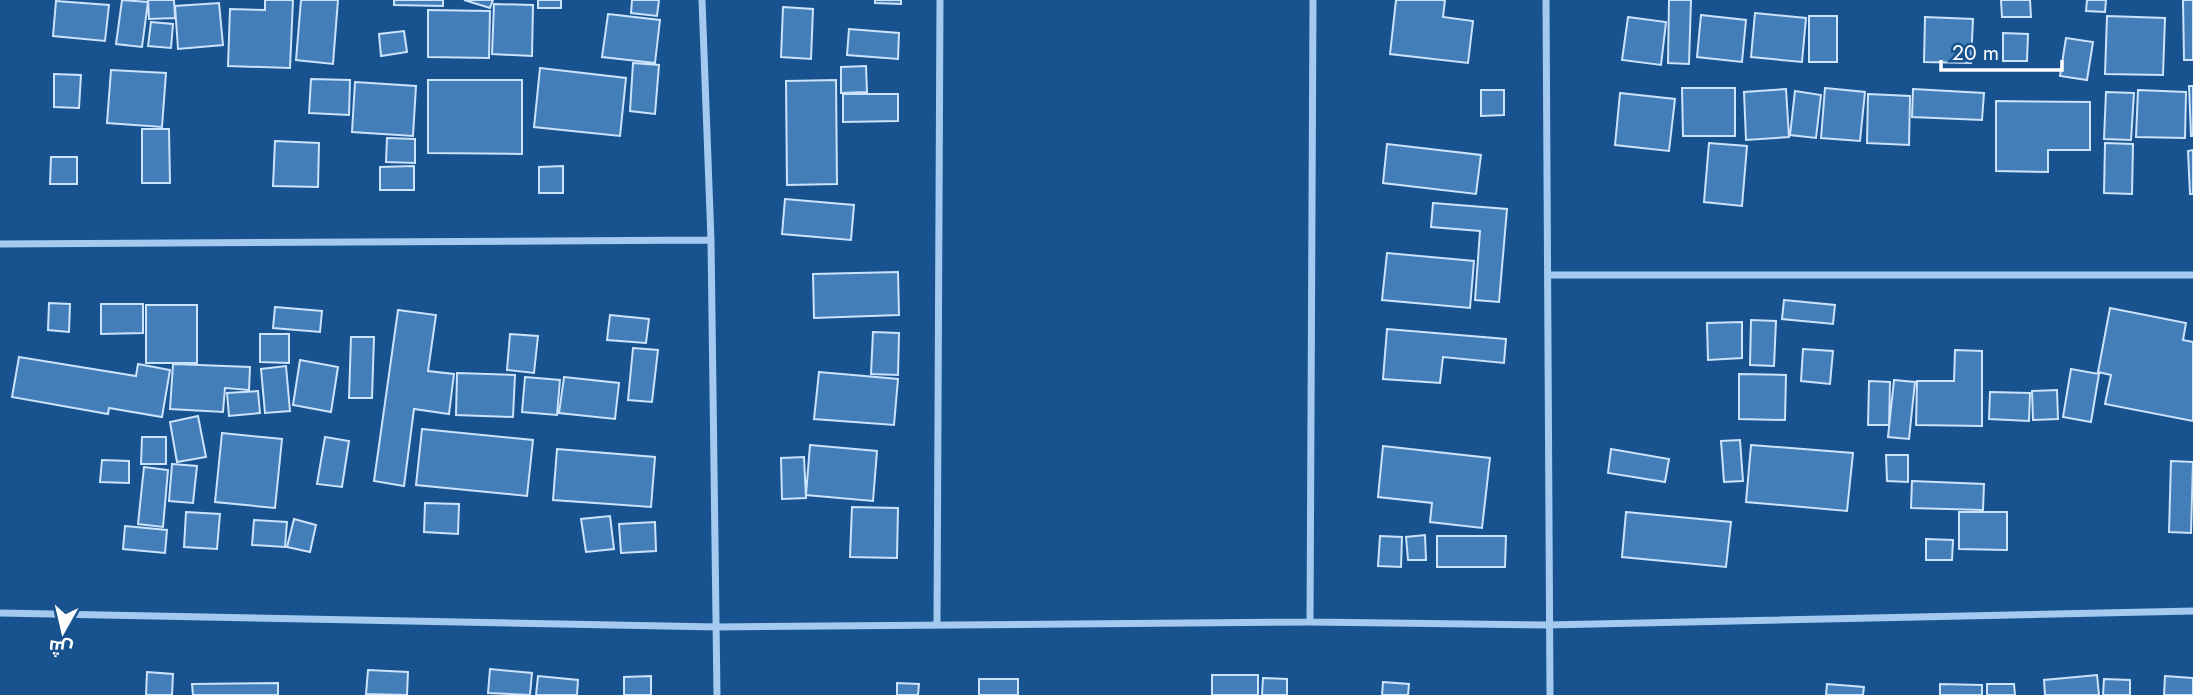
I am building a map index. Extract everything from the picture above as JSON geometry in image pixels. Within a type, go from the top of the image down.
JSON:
[{"type":"street","points":[[702,0],[711,240],[717,695]]},
{"type":"street","points":[[937,623],[940,0]]},
{"type":"street","points":[[1310,622],[1313,0]]},
{"type":"street","points":[[1546,0],[1550,275],[1549,695]]},
{"type":"street","points":[[0,244],[711,240]]},
{"type":"street","points":[[1550,275],[2193,275]]},
{"type":"street","points":[[0,613],[717,628],[937,623],[1310,622],[1548,625],[2193,611]]},
{"type":"building","points":[[122,0],[148,2],[142,47],[116,44]]},
{"type":"building","points":[[148,0],[174,0],[175,18],[149,19]]},
{"type":"building","points":[[265,0],[293,0],[290,68],[228,66],[230,9],[265,10]]},
{"type":"building","points":[[301,0],[338,0],[333,64],[296,60]]},
{"type":"building","points":[[394,0],[443,0],[443,6],[394,5]]},
{"type":"building","points":[[464,0],[493,0],[490,8]]},
{"type":"building","points":[[538,0],[561,0],[561,8],[538,8]]},
{"type":"building","points":[[632,0],[659,0],[657,16],[631,13]]},
{"type":"building","points":[[875,0],[901,0],[901,4],[875,3]]},
{"type":"building","points":[[1396,0],[1445,0],[1443,17],[1473,21],[1468,63],[1390,54]]},
{"type":"building","points":[[1669,0],[1691,0],[1689,64],[1668,63]]},
{"type":"building","points":[[2001,0],[2030,0],[2031,17],[2002,17]]},
{"type":"building","points":[[2087,0],[2106,0],[2105,12],[2086,11]]},
{"type":"building","points":[[2183,0],[2193,0],[2193,60],[2184,60]]},
{"type":"building","points":[[56,1],[109,5],[105,41],[53,36]]},
{"type":"building","points":[[219,3],[223,45],[178,49],[175,6]]},
{"type":"building","points":[[494,4],[533,5],[532,56],[492,54]]},
{"type":"building","points":[[783,7],[813,9],[811,59],[781,57]]},
{"type":"building","points":[[428,10],[490,11],[489,58],[428,57]]},
{"type":"building","points":[[1755,13],[1806,18],[1802,62],[1751,57]]},
{"type":"building","points":[[608,14],[660,20],[655,63],[602,57]]},
{"type":"building","points":[[1701,15],[1746,20],[1742,62],[1697,57]]},
{"type":"building","points":[[1809,16],[1837,16],[1837,62],[1809,62]]},
{"type":"building","points":[[2107,16],[2165,18],[2163,75],[2105,74]]},
{"type":"building","points":[[1628,17],[1666,22],[1661,65],[1622,60]]},
{"type":"building","points":[[1925,17],[1973,19],[1971,63],[1924,62]]},
{"type":"building","points":[[151,22],[173,24],[171,48],[148,46]]},
{"type":"building","points":[[849,29],[899,33],[898,59],[847,55]]},
{"type":"building","points":[[404,31],[407,52],[381,56],[379,34]]},
{"type":"building","points":[[2003,33],[2028,34],[2027,61],[2003,61]]},
{"type":"building","points":[[2066,38],[2093,42],[2087,80],[2060,76]]},
{"type":"building","points":[[633,63],[659,65],[655,114],[630,111]]},
{"type":"building","points":[[866,66],[867,92],[841,93],[841,67]]},
{"type":"building","points":[[540,68],[626,78],[620,136],[534,127]]},
{"type":"building","points":[[111,70],[166,73],[162,127],[107,123]]},
{"type":"building","points":[[54,74],[81,75],[79,108],[54,107]]},
{"type":"building","points":[[311,79],[350,80],[349,115],[309,113]]},
{"type":"building","points":[[428,80],[522,80],[522,154],[428,153]]},
{"type":"building","points":[[836,80],[837,184],[787,185],[786,81]]},
{"type":"building","points":[[355,82],[416,86],[413,136],[352,132]]},
{"type":"building","points":[[2189,86],[2193,86],[2193,136],[2191,136]]},
{"type":"building","points":[[1682,88],[1735,88],[1735,136],[1683,136]]},
{"type":"building","points":[[1825,88],[1865,92],[1860,141],[1821,138]]},
{"type":"building","points":[[1786,89],[1789,137],[1746,140],[1744,92]]},
{"type":"building","points":[[1913,89],[1984,93],[1982,120],[1912,117]]},
{"type":"building","points":[[1481,90],[1504,90],[1504,115],[1481,116]]},
{"type":"building","points":[[2138,90],[2186,92],[2185,138],[2136,137]]},
{"type":"building","points":[[1795,91],[1821,95],[1816,138],[1790,135]]},
{"type":"building","points":[[2106,92],[2134,93],[2131,140],[2104,139]]},
{"type":"building","points":[[1620,93],[1675,99],[1669,151],[1615,145]]},
{"type":"building","points":[[843,94],[898,94],[898,121],[843,122]]},
{"type":"building","points":[[1868,94],[1910,96],[1909,145],[1867,143]]},
{"type":"building","points":[[1996,101],[2090,102],[2090,150],[2048,150],[2048,172],[1996,171]]},
{"type":"building","points":[[142,129],[169,129],[170,183],[142,183]]},
{"type":"building","points":[[387,138],[415,139],[415,163],[386,162]]},
{"type":"building","points":[[275,141],[319,143],[318,187],[273,186]]},
{"type":"building","points":[[1709,143],[1747,146],[1742,206],[1704,202]]},
{"type":"building","points":[[2105,143],[2133,144],[2132,194],[2104,193]]},
{"type":"building","points":[[1387,144],[1481,155],[1476,194],[1383,183]]},
{"type":"building","points":[[2193,150],[2193,194],[2190,194],[2188,151]]},
{"type":"building","points":[[51,157],[77,157],[77,184],[50,184]]},
{"type":"building","points":[[414,166],[414,190],[380,190],[380,167]]},
{"type":"building","points":[[563,166],[563,193],[539,193],[539,167]]},
{"type":"building","points":[[785,199],[854,205],[851,240],[782,234]]},
{"type":"building","points":[[1433,203],[1507,209],[1499,302],[1475,300],[1480,231],[1431,227]]},
{"type":"building","points":[[1387,253],[1474,261],[1470,308],[1382,300]]},
{"type":"building","points":[[898,272],[899,315],[814,318],[813,274]]},
{"type":"building","points":[[1784,300],[1835,305],[1833,324],[1782,319]]},
{"type":"building","points":[[49,303],[70,304],[69,332],[48,330]]},
{"type":"building","points":[[101,304],[143,304],[143,333],[101,334]]},
{"type":"building","points":[[146,305],[197,305],[197,363],[146,363]]},
{"type":"building","points":[[275,307],[322,311],[320,332],[273,328]]},
{"type":"building","points":[[2110,308],[2186,323],[2183,340],[2193,342],[2193,421],[2105,404],[2111,375],[2098,372]]},
{"type":"building","points":[[398,310],[436,315],[428,371],[454,374],[449,414],[414,409],[404,486],[374,481]]},
{"type":"building","points":[[610,315],[649,319],[646,343],[607,340]]},
{"type":"building","points":[[1751,320],[1776,321],[1774,366],[1750,365]]},
{"type":"building","points":[[1742,322],[1742,358],[1708,360],[1707,323]]},
{"type":"building","points":[[1387,329],[1506,339],[1504,363],[1443,357],[1440,383],[1383,379]]},
{"type":"building","points":[[873,332],[899,333],[898,375],[871,374]]},
{"type":"building","points":[[260,334],[289,334],[289,363],[260,362]]},
{"type":"building","points":[[510,334],[538,336],[534,373],[507,370]]},
{"type":"building","points":[[351,337],[374,337],[372,398],[349,398]]},
{"type":"building","points":[[633,348],[658,350],[652,402],[628,400]]},
{"type":"building","points":[[1803,349],[1833,351],[1830,384],[1801,381]]},
{"type":"building","points":[[1955,350],[1982,351],[1982,426],[1916,425],[1917,381],[1954,381]]},
{"type":"building","points":[[19,357],[136,376],[138,364],[170,370],[162,417],[109,408],[108,414],[12,397]]},
{"type":"building","points":[[300,360],[338,367],[331,412],[293,405]]},
{"type":"building","points":[[173,364],[250,367],[249,390],[225,388],[223,412],[170,409]]},
{"type":"building","points":[[286,366],[290,411],[265,413],[261,369]]},
{"type":"building","points":[[2071,369],[2099,374],[2091,422],[2063,417]]},
{"type":"building","points":[[819,372],[898,379],[894,425],[814,419]]},
{"type":"building","points":[[457,373],[515,375],[513,417],[456,415]]},
{"type":"building","points":[[1739,374],[1786,375],[1785,420],[1739,419]]},
{"type":"building","points":[[525,377],[560,380],[557,415],[522,412]]},
{"type":"building","points":[[564,377],[619,383],[615,419],[559,413]]},
{"type":"building","points":[[1894,380],[1915,382],[1909,439],[1888,437]]},
{"type":"building","points":[[1869,381],[1890,382],[1889,425],[1868,425]]},
{"type":"building","points":[[2057,390],[2058,419],[2033,420],[2032,391]]},
{"type":"building","points":[[258,391],[260,413],[229,416],[227,393]]},
{"type":"building","points":[[1990,392],[2030,393],[2029,421],[1989,419]]},
{"type":"building","points":[[198,416],[206,457],[177,462],[170,422]]},
{"type":"building","points":[[422,429],[533,440],[527,496],[416,485]]},
{"type":"building","points":[[222,433],[282,439],[275,508],[215,502]]},
{"type":"building","points":[[142,437],[166,437],[166,464],[141,464]]},
{"type":"building","points":[[325,437],[349,441],[342,487],[317,484]]},
{"type":"building","points":[[1740,440],[1743,481],[1724,482],[1721,441]]},
{"type":"building","points":[[810,445],[877,451],[873,501],[806,495]]},
{"type":"building","points":[[1751,445],[1853,453],[1847,511],[1746,502]]},
{"type":"building","points":[[1383,446],[1490,458],[1482,528],[1430,522],[1432,503],[1378,497]]},
{"type":"building","points":[[557,449],[655,457],[651,507],[553,500]]},
{"type":"building","points":[[1611,449],[1669,459],[1665,482],[1608,473]]},
{"type":"building","points":[[1886,455],[1908,455],[1908,482],[1887,481]]},
{"type":"building","points":[[804,457],[806,498],[782,499],[781,458]]},
{"type":"building","points":[[102,460],[129,461],[129,483],[100,482]]},
{"type":"building","points":[[2171,461],[2193,462],[2191,533],[2169,532]]},
{"type":"building","points":[[172,464],[197,466],[193,503],[169,501]]},
{"type":"building","points":[[144,467],[168,470],[163,527],[138,524]]},
{"type":"building","points":[[1912,481],[1984,484],[1983,510],[1911,508]]},
{"type":"building","points":[[425,503],[459,504],[458,534],[424,532]]},
{"type":"building","points":[[852,507],[898,508],[897,558],[850,557]]},
{"type":"building","points":[[186,512],[220,514],[217,549],[184,547]]},
{"type":"building","points":[[1626,512],[1731,522],[1726,567],[1622,557]]},
{"type":"building","points":[[1959,512],[2007,512],[2007,550],[1959,549]]},
{"type":"building","points":[[610,516],[614,549],[586,552],[581,519]]},
{"type":"building","points":[[294,519],[316,525],[310,552],[287,547]]},
{"type":"building","points":[[254,520],[287,522],[285,547],[252,545]]},
{"type":"building","points":[[655,522],[656,551],[621,553],[619,524]]},
{"type":"building","points":[[125,526],[167,530],[165,553],[123,549]]},
{"type":"building","points":[[1425,535],[1426,560],[1408,560],[1406,537]]},
{"type":"building","points":[[1380,536],[1402,537],[1401,567],[1378,566]]},
{"type":"building","points":[[1437,536],[1506,536],[1505,567],[1437,567]]},
{"type":"building","points":[[1926,539],[1953,540],[1952,560],[1926,560]]},
{"type":"building","points":[[490,669],[532,673],[530,695],[488,693]]},
{"type":"building","points":[[368,670],[408,672],[407,695],[366,694]]},
{"type":"building","points":[[147,672],[173,674],[172,695],[146,695]]},
{"type":"building","points":[[1212,675],[1258,675],[1258,695],[1212,695]]},
{"type":"building","points":[[2097,675],[2099,695],[2045,695],[2044,680]]},
{"type":"building","points":[[538,676],[578,680],[577,695],[536,695]]},
{"type":"building","points":[[651,676],[651,695],[624,695],[624,677]]},
{"type":"building","points":[[2165,676],[2193,678],[2193,695],[2164,695]]},
{"type":"building","points":[[1263,678],[1287,679],[1287,695],[1262,695]]},
{"type":"building","points":[[979,679],[1018,679],[1018,695],[979,695]]},
{"type":"building","points":[[2104,679],[2130,680],[2130,695],[2103,695]]},
{"type":"building","points":[[1383,682],[1409,684],[1408,695],[1382,695]]},
{"type":"building","points":[[278,683],[278,695],[193,695],[192,684]]},
{"type":"building","points":[[897,683],[919,684],[918,695],[897,695]]},
{"type":"building","points":[[1827,684],[1864,687],[1863,695],[1826,695]]},
{"type":"building","points":[[1940,684],[1982,685],[1982,695],[1940,695]]},
{"type":"building","points":[[1987,684],[2014,684],[2015,695],[1987,695]]}]
